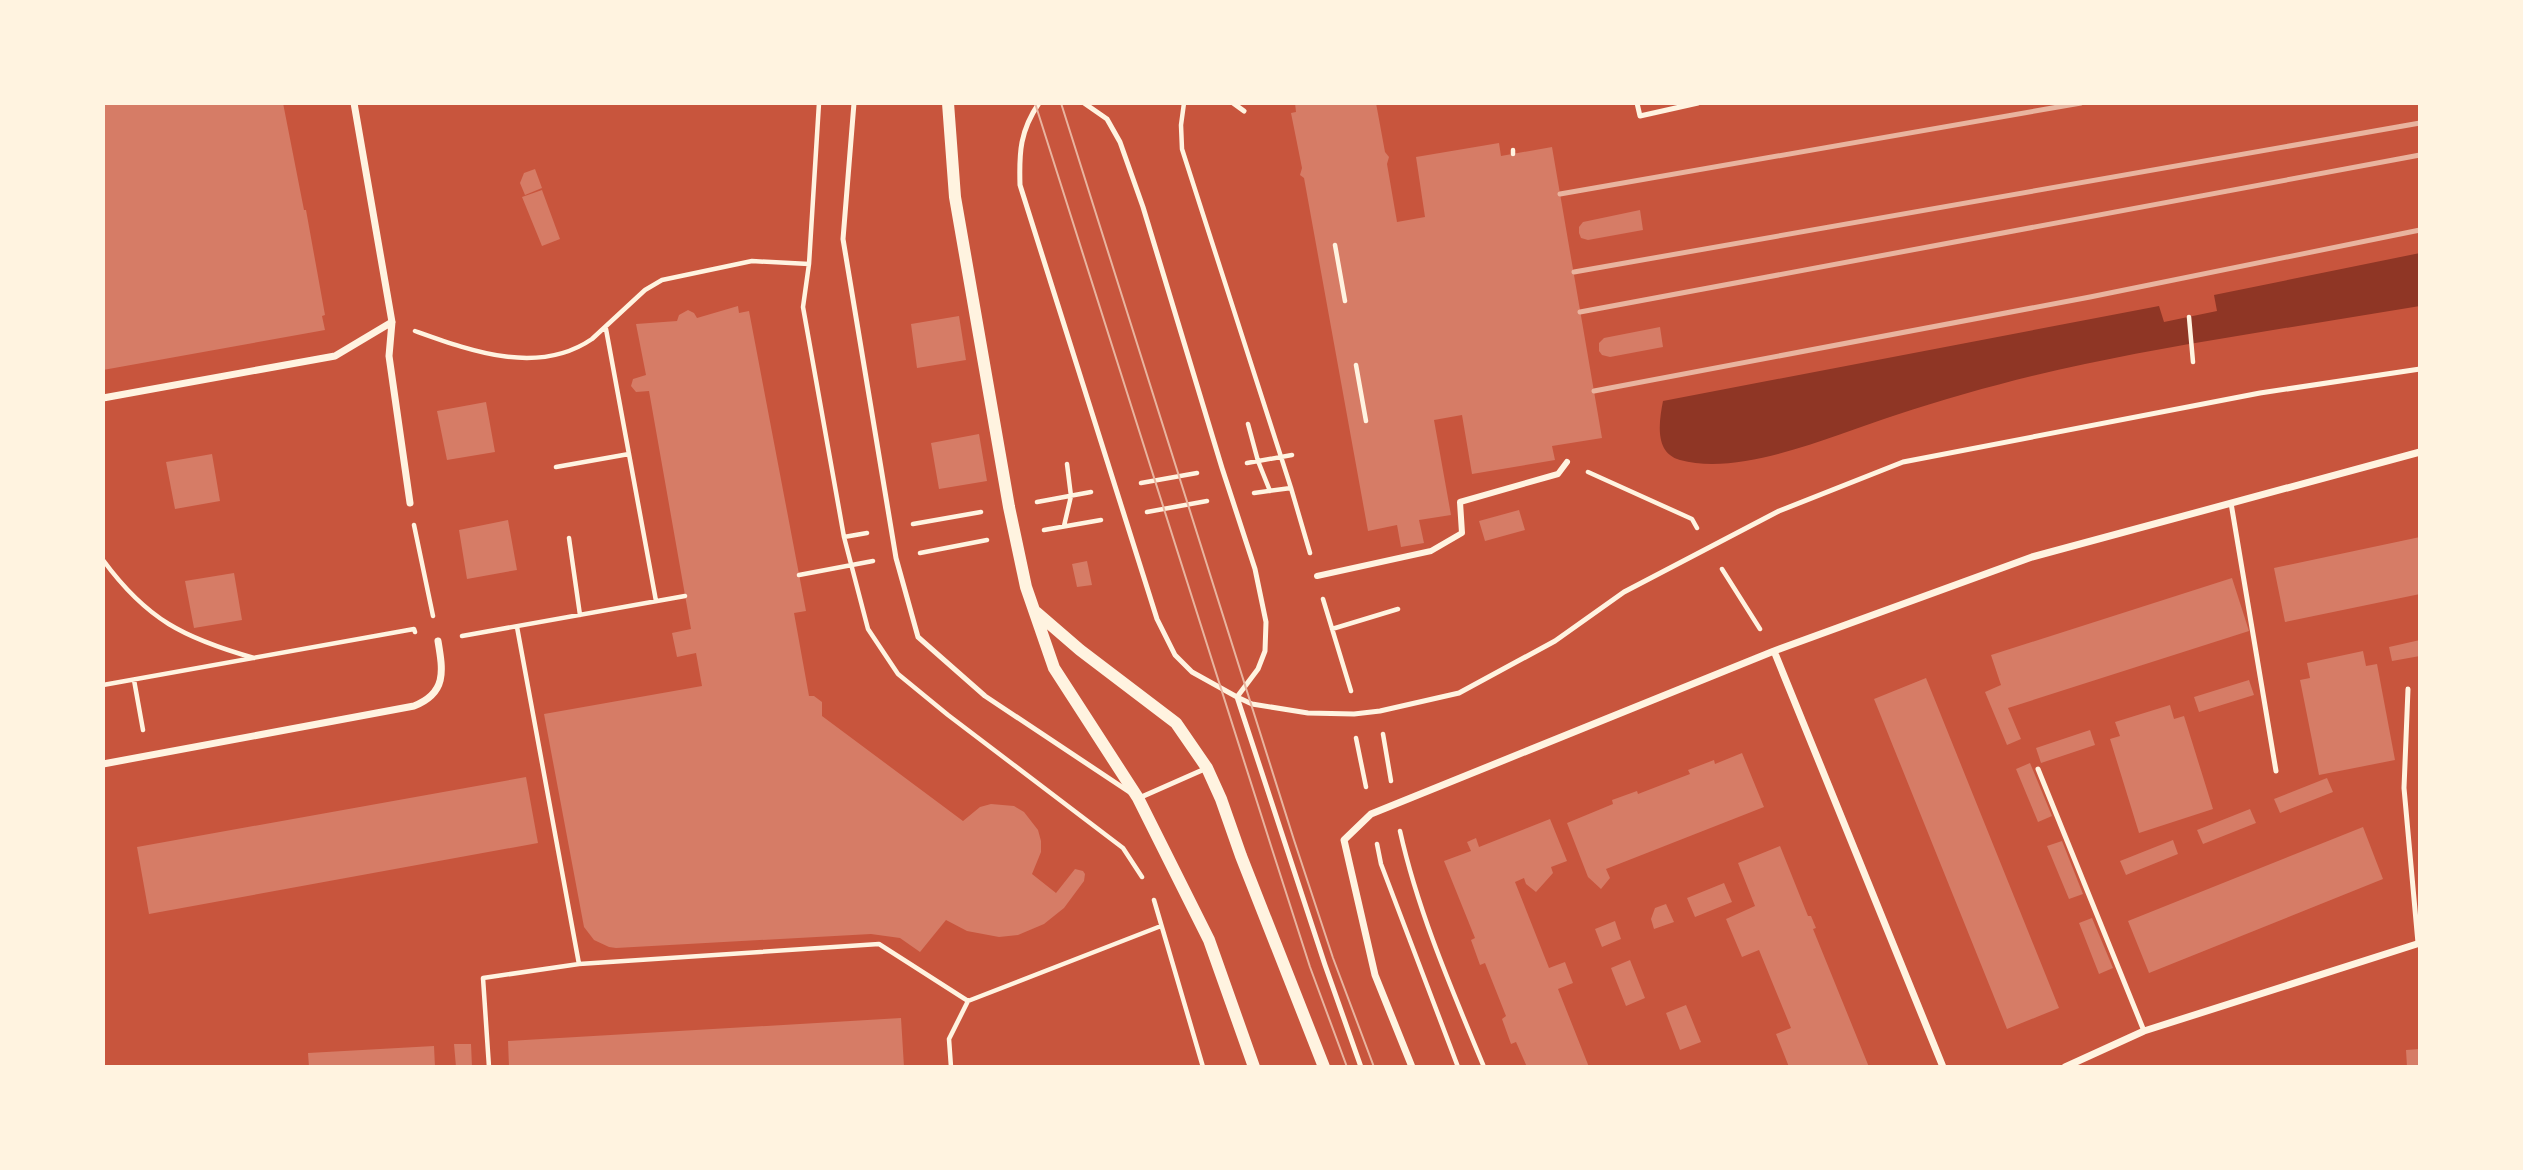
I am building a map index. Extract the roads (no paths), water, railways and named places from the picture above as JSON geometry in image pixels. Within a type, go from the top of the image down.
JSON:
[{"type":"street","points":[[354,103],[393,322],[388,356],[410,503]]},
{"type":"street","points":[[948,103],[956,197],[1009,507],[1026,587],[1055,668],[1138,798],[1209,940],[1254,1067]]},
{"type":"street","points":[[103,398],[335,356],[393,322]]},
{"type":"street","points":[[1412,1067],[1375,975],[1344,840],[1371,814],[1774,651],[2032,556],[2420,452]]},
{"type":"street","points":[[1317,576],[1432,551],[1462,533],[1460,502],[1558,474],[1566,463]]},
{"type":"street","points":[[1036,612],[1080,650],[1176,723],[1207,768],[1324,1067]]},
{"type":"street","points":[[103,764],[414,706],[433,694],[442,677],[438,641]]},
{"type":"street","points":[[1774,651],[1943,1067]]},
{"type":"street","points":[[2065,1067],[2144,1031],[2419,943]]},
{"type":"lane","points":[[854,103],[844,239],[896,558],[918,637],[985,696],[1138,798],[1207,768]]},
{"type":"lane","points":[[1039,103],[1023,133],[1019,161],[1020,185],[1157,619],[1175,655],[1192,671],[1252,704],[1308,713],[1354,715],[1459,693],[1555,641],[1625,592],[1709,547],[1779,511],[1903,463],[2260,393],[2420,369]]},
{"type":"lane","points":[[1084,103],[1107,119],[1119,142],[1143,207],[1255,569],[1266,622],[1265,651],[1258,669],[1237,697]]},
{"type":"lane","points":[[1233,103],[1244,111]]},
{"type":"lane","points":[[1637,103],[1640,116],[1698,103]]},
{"type":"lane","points":[[2231,503],[2276,771]]},
{"type":"lane","points":[[2407,689],[2404,788],[2419,943]]},
{"type":"lane","points":[[1237,697],[1325,965],[1362,1067]]},
{"type":"lane","points":[[2038,769],[2144,1031]]},
{"type":"tram line","points":[[1035,103],[1310,967],[1347,1067]]},
{"type":"tram line","points":[[1061,103],[1294,840],[1333,958],[1374,1067]]},
{"type":"railway","points":[[1560,194],[2081,103]]},
{"type":"railway","points":[[1574,272],[2420,123]]},
{"type":"railway","points":[[1580,312],[2420,155]]},
{"type":"railway","points":[[1594,391],[2090,297],[2420,230]]}]
